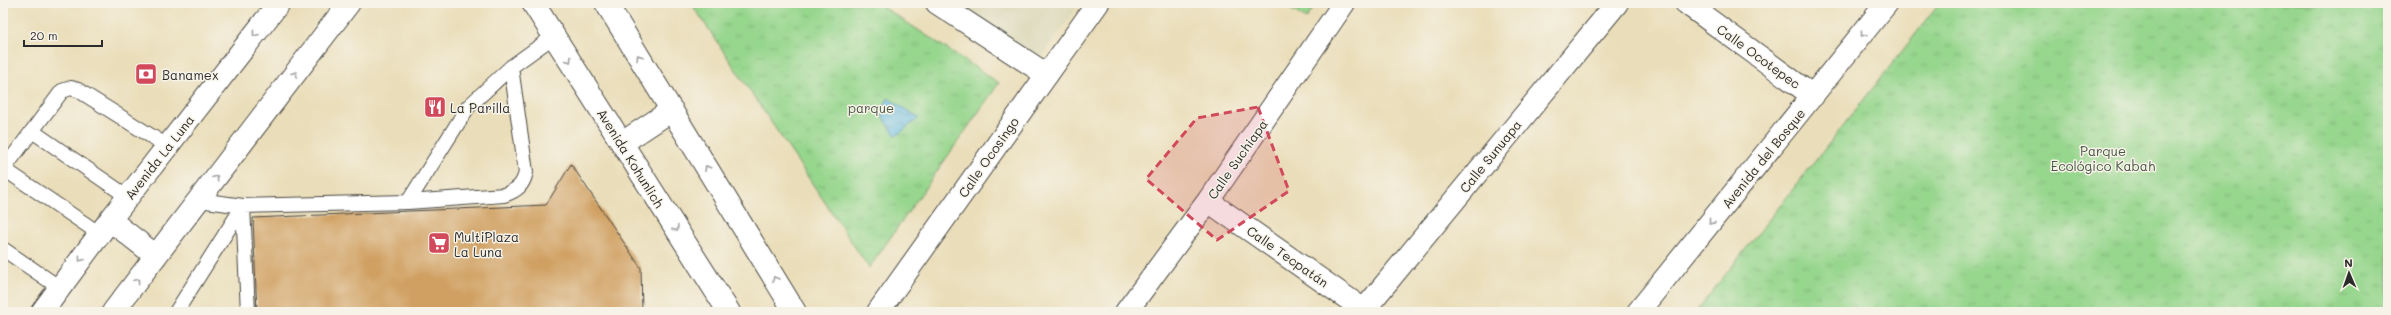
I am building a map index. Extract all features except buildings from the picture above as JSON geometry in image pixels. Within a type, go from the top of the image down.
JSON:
[{"type":"street","name":"Avenida La Luna","points":[[42,312],[105,227],[278,3]]},
{"type":"street","points":[[113,312],[349,3]]},
{"type":"street","name":"Avenida Kohunlich","points":[[533,3],[729,312]]},
{"type":"street","points":[[606,3],[795,312]]},
{"type":"street","points":[[937,3],[1046,75]]},
{"type":"street","name":"Calle Ocosingo","points":[[878,312],[1098,3]]},
{"type":"street","name":"Calle Suchiapa","points":[[1126,312],[1208,201],[1344,3]]},
{"type":"street","name":"Calle Sunuapa","points":[[1366,311],[1617,3]]},
{"type":"street","name":"Calle Ocotepec","points":[[1686,3],[1814,96]]},
{"type":"street","name":"Avenida del Bosque","points":[[1638,312],[1814,96],[1887,3]]},
{"type":"street","points":[[622,143],[672,110]]},
{"type":"street","name":"Calle Tecpatán","points":[[1208,201],[1366,311]]},
{"type":"street","points":[[105,227],[156,256]]},
{"type":"lane","points":[[408,202],[468,107],[511,67],[554,36]]},
{"type":"lane","points":[[199,200],[243,206],[408,202],[504,195],[517,190],[524,182],[526,172],[511,67]]},
{"type":"lane","points":[[105,227],[3,169],[62,91],[71,88],[78,90],[167,146]]},
{"type":"lane","points":[[32,131],[128,197]]},
{"type":"lane","points":[[176,312],[243,206]]},
{"type":"lane","points":[[243,206],[248,312]]},
{"type":"lane","points":[[3,249],[60,288]]},
{"type":"highlighted area","points":[[1258,107],[1289,191],[1217,240],[1146,179],[1197,118]]},
{"type":"shaded area","points":[[952,3],[1080,3],[1039,60]]},
{"type":"green space","name":"parque","points":[[691,3],[877,3],[999,83],[869,268]]},
{"type":"green space","points":[[1282,3],[1317,3],[1306,19]]},
{"type":"green space","name":"Parque Ecológico Kabah","points":[[1940,3],[2388,3],[2388,312],[1696,312]]},
{"type":"water","points":[[888,98],[919,118],[896,136],[880,113]]},
{"type":"place","name":"Banamex","points":[[146,74]]},
{"type":"place","name":"La Parilla","points":[[435,107]]},
{"type":"place","name":"MultiPlaza La Luna","points":[[439,243]]}]
